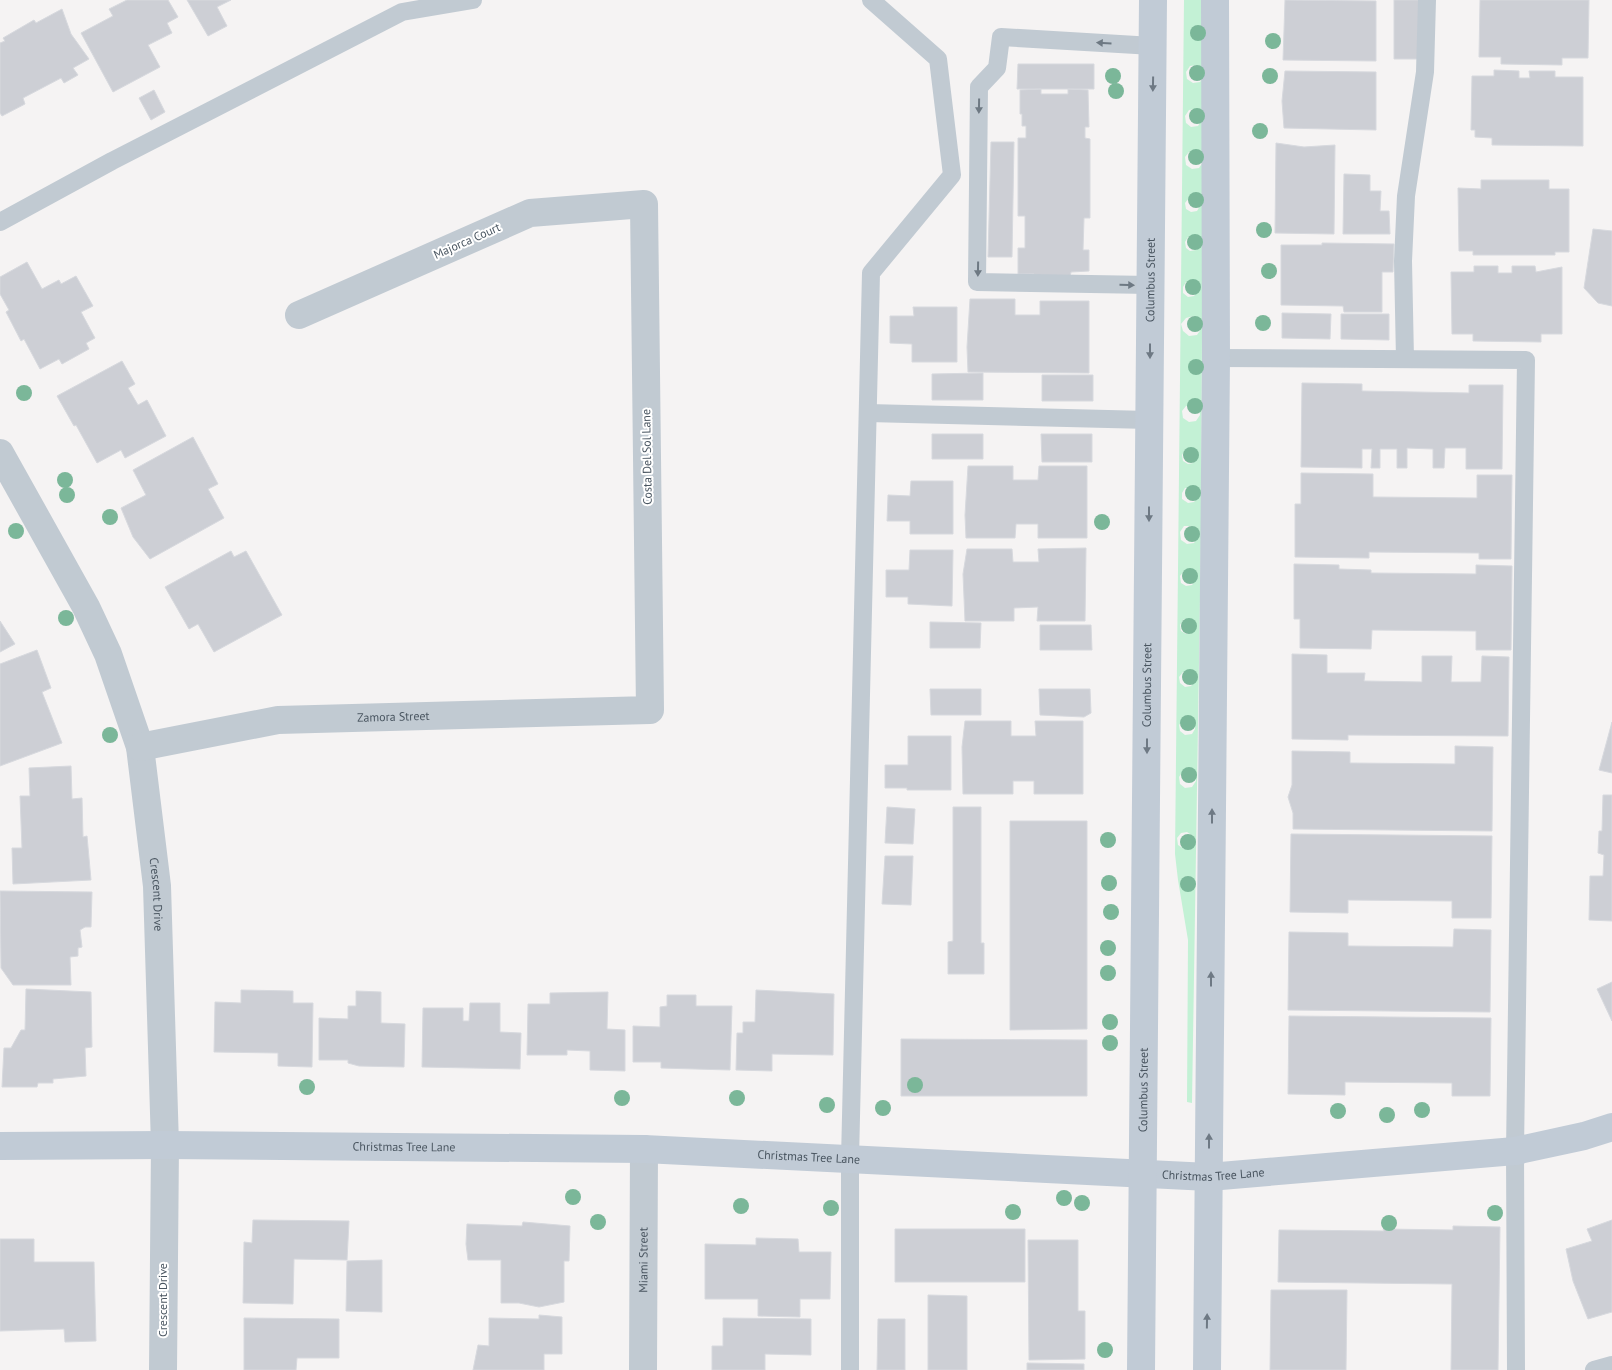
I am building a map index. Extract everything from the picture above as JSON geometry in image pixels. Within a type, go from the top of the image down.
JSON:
[{"type":"main road","name":"Columbus Street","points":[[1141,1370],[1153,0]]},
{"type":"main road","points":[[1207,1370],[1216,358],[1215,0]]},
{"type":"main road","name":"Christmas Tree Lane","points":[[0,1146],[165,1145],[644,1149],[1209,1177],[1515,1151],[1584,1136],[1612,1127]]},
{"type":"street","name":"Majorca Court","points":[[299,315],[530,213],[644,204]]},
{"type":"street","name":"Costa Del Sol Lane","points":[[644,204],[650,710]]},
{"type":"street","name":"Crescent Drive","points":[[0,453],[86,607],[108,654],[140,747],[158,886],[165,1145],[163,1370]]},
{"type":"street","name":"Zamora Street","points":[[140,747],[278,720],[650,710]]},
{"type":"street","name":"Miami Street","points":[[643,1370],[644,1149]]},
{"type":"lane","points":[[0,222],[112,161],[402,12],[473,0]]},
{"type":"lane","points":[[850,1370],[850,1159],[871,273],[952,175],[938,59],[871,0]]},
{"type":"lane","points":[[1405,359],[1403,261],[1406,196],[1425,72],[1427,0]]},
{"type":"lane","points":[[1150,285],[977,282],[979,87],[998,68],[1002,37],[1153,46]]},
{"type":"lane","points":[[1216,358],[1526,360],[1515,1151],[1516,1370]]},
{"type":"lane","points":[[868,413],[1149,420]]},
{"type":"lane","points":[[1594,1370],[1612,1365]]},
{"type":"green space","points":[[1184,0],[1207,0],[1192,1103],[1187,1102],[1188,940],[1175,854]],"holes":[[[1197,65],[1203,70],[1204,76],[1200,82],[1193,83],[1187,79],[1186,72],[1190,66]],[[1196,109],[1201,113],[1202,120],[1198,126],[1191,127],[1186,123],[1185,116],[1189,110]],[[1196,151],[1202,155],[1203,162],[1199,168],[1192,169],[1186,165],[1185,157],[1189,152]],[[1195,197],[1200,201],[1197,211],[1191,212],[1186,209],[1185,203],[1189,198]],[[1194,236],[1199,240],[1200,245],[1196,250],[1190,251],[1186,248],[1185,242],[1188,237]],[[1186,282],[1192,282],[1197,285],[1198,291],[1194,296],[1188,297],[1183,293],[1183,287]],[[1194,316],[1200,321],[1201,329],[1197,335],[1189,336],[1183,331],[1181,324],[1186,318]],[[1193,405],[1199,409],[1200,415],[1196,421],[1189,422],[1183,418],[1182,411],[1186,406]],[[1191,449],[1196,453],[1197,458],[1193,463],[1188,464],[1183,461],[1182,455],[1185,450]],[[1192,487],[1197,490],[1198,497],[1194,502],[1188,503],[1182,499],[1182,493],[1185,488]],[[1184,526],[1192,526],[1197,530],[1198,537],[1194,543],[1187,544],[1181,540],[1180,532]],[[1184,571],[1190,571],[1195,575],[1196,580],[1192,585],[1186,586],[1181,583],[1180,576]],[[1184,619],[1190,619],[1194,622],[1196,628],[1192,633],[1186,634],[1181,631],[1180,625]],[[1189,671],[1194,675],[1195,681],[1191,686],[1185,687],[1180,683],[1179,677],[1183,672]],[[1189,719],[1194,723],[1195,729],[1192,734],[1185,735],[1180,731],[1179,725],[1183,720]],[[1190,770],[1195,775],[1196,781],[1192,787],[1185,788],[1180,784],[1179,777],[1183,771]],[[1187,832],[1193,836],[1194,842],[1190,847],[1184,849],[1178,845],[1177,838],[1181,833]]]},
{"type":"building","points":[[127,0],[168,0],[178,17],[167,23],[172,33],[148,45],[160,67],[113,92],[81,33],[113,16],[109,9]]},
{"type":"building","points":[[187,0],[231,0],[217,7],[227,26],[208,36]]},
{"type":"building","points":[[1285,0],[1376,1],[1376,61],[1283,60]]},
{"type":"building","points":[[1394,0],[1420,0],[1419,59],[1394,59]]},
{"type":"building","points":[[1480,0],[1589,0],[1588,58],[1562,58],[1562,65],[1501,64],[1501,57],[1479,57]]},
{"type":"building","points":[[62,9],[71,34],[89,59],[73,68],[78,75],[64,83],[61,78],[23,98],[25,104],[2,116],[0,113],[0,43],[5,41],[3,38],[34,20],[36,23]]},
{"type":"building","points":[[1018,64],[1094,64],[1094,89],[1017,89]]},
{"type":"building","points":[[1494,70],[1519,71],[1519,78],[1530,78],[1529,71],[1555,71],[1555,77],[1583,77],[1583,146],[1492,145],[1492,138],[1475,137],[1475,130],[1471,130],[1472,76],[1494,76]]},
{"type":"building","points":[[1285,71],[1376,72],[1376,130],[1284,128],[1282,101]]},
{"type":"building","points":[[1041,89],[1041,94],[1068,94],[1068,89],[1088,90],[1089,127],[1085,127],[1085,138],[1090,139],[1090,218],[1084,218],[1083,250],[1089,250],[1089,271],[1071,272],[1070,277],[1034,277],[1034,274],[1018,274],[1018,248],[1025,248],[1025,216],[1018,216],[1018,138],[1026,138],[1026,126],[1022,126],[1022,114],[1020,114],[1020,90]]},
{"type":"building","points":[[154,90],[165,112],[151,120],[139,98]]},
{"type":"building","points":[[991,142],[1014,142],[1012,257],[988,257]]},
{"type":"building","points":[[1276,143],[1304,147],[1335,145],[1334,234],[1275,233]]},
{"type":"building","points":[[1344,174],[1370,175],[1370,191],[1381,191],[1380,211],[1389,211],[1390,234],[1343,234]]},
{"type":"building","points":[[1481,180],[1549,180],[1549,189],[1569,189],[1569,252],[1555,252],[1555,255],[1473,255],[1473,251],[1459,251],[1458,188],[1481,189]]},
{"type":"building","points":[[1593,229],[1612,231],[1612,306],[1598,303],[1584,288]]},
{"type":"building","points":[[1322,243],[1394,244],[1393,272],[1382,272],[1382,312],[1344,312],[1343,306],[1281,305],[1281,245],[1322,245]]},
{"type":"building","points":[[27,262],[42,289],[59,280],[61,284],[76,276],[93,306],[81,312],[95,338],[86,343],[89,349],[62,364],[59,359],[40,369],[24,339],[21,341],[6,312],[9,310],[0,294],[0,277]]},
{"type":"building","points":[[1474,266],[1498,266],[1498,273],[1512,273],[1512,266],[1535,266],[1536,272],[1562,267],[1562,334],[1541,334],[1541,342],[1473,341],[1473,334],[1452,334],[1451,272],[1474,272]]},
{"type":"building","points":[[970,299],[1015,299],[1015,315],[1040,315],[1040,301],[1089,301],[1089,373],[968,372],[967,347]]},
{"type":"building","points":[[913,307],[957,307],[957,362],[912,362],[912,344],[890,343],[890,316],[914,316]]},
{"type":"building","points":[[1282,313],[1331,314],[1330,339],[1282,338]]},
{"type":"building","points":[[1341,314],[1389,314],[1389,340],[1341,339]]},
{"type":"building","points":[[122,361],[135,384],[128,388],[138,405],[147,400],[166,436],[125,458],[121,450],[97,463],[57,396]]},
{"type":"building","points":[[983,373],[983,400],[932,400],[932,374]]},
{"type":"building","points":[[1042,375],[1093,375],[1093,401],[1042,401]]},
{"type":"building","points":[[1302,383],[1362,384],[1362,391],[1469,393],[1469,385],[1503,385],[1502,469],[1466,469],[1466,448],[1445,448],[1444,468],[1433,468],[1433,449],[1407,448],[1407,468],[1397,468],[1397,449],[1380,449],[1380,468],[1371,468],[1372,449],[1362,449],[1362,468],[1301,467]]},
{"type":"building","points":[[932,434],[983,434],[983,459],[932,459]]},
{"type":"building","points":[[1041,434],[1092,434],[1092,462],[1042,462]]},
{"type":"building","points":[[193,437],[218,484],[208,489],[224,518],[150,559],[133,537],[121,508],[146,495],[133,470]]},
{"type":"building","points":[[968,466],[1013,466],[1013,480],[1038,480],[1039,466],[1087,466],[1087,538],[1038,538],[1038,524],[1016,524],[1015,538],[966,538],[965,515]]},
{"type":"building","points":[[1301,473],[1373,474],[1373,497],[1477,498],[1477,475],[1512,475],[1511,559],[1479,559],[1479,553],[1369,552],[1369,558],[1295,557],[1295,504],[1301,504]]},
{"type":"building","points":[[911,481],[953,481],[953,534],[910,534],[910,521],[887,521],[888,495],[910,496]]},
{"type":"building","points":[[1086,548],[1085,621],[1037,621],[1038,607],[1014,608],[1014,621],[965,621],[963,574],[967,549],[1012,549],[1013,562],[1039,562],[1038,549]]},
{"type":"building","points":[[910,550],[953,550],[952,606],[908,604],[908,597],[886,597],[886,570],[909,570]]},
{"type":"building","points":[[231,551],[234,557],[246,551],[282,615],[214,652],[198,624],[189,629],[165,587]]},
{"type":"building","points":[[1294,564],[1339,565],[1339,569],[1371,570],[1371,573],[1476,574],[1476,565],[1512,566],[1511,650],[1476,650],[1476,631],[1372,630],[1371,649],[1300,648],[1300,619],[1294,619]]},
{"type":"building","points":[[0,621],[15,644],[0,652]]},
{"type":"building","points":[[930,622],[981,623],[980,648],[930,648]]},
{"type":"building","points":[[1040,625],[1091,625],[1092,650],[1040,650]]},
{"type":"building","points":[[37,650],[51,688],[42,692],[62,743],[0,766],[0,664]]},
{"type":"building","points":[[1292,654],[1327,655],[1327,673],[1365,673],[1364,681],[1422,682],[1422,656],[1452,656],[1451,682],[1481,682],[1482,656],[1509,657],[1508,736],[1348,735],[1348,740],[1292,739]]},
{"type":"building","points":[[930,689],[981,689],[981,715],[931,715]]},
{"type":"building","points":[[1039,689],[1090,689],[1091,713],[1084,717],[1040,715]]},
{"type":"building","points":[[965,721],[1011,721],[1011,736],[1036,736],[1035,721],[1083,721],[1083,794],[1034,794],[1034,781],[1013,781],[1013,794],[963,794],[962,747]]},
{"type":"building","points":[[1612,722],[1612,773],[1599,770]]},
{"type":"building","points":[[908,736],[951,736],[951,790],[885,788],[885,765],[908,765]]},
{"type":"building","points":[[1455,746],[1493,747],[1492,831],[1293,829],[1293,813],[1288,797],[1292,785],[1292,751],[1350,752],[1350,763],[1455,764]]},
{"type":"building","points":[[71,766],[72,799],[82,798],[83,837],[87,836],[91,880],[13,884],[12,848],[22,848],[20,796],[30,796],[29,768]]},
{"type":"building","points":[[1603,795],[1612,795],[1612,921],[1589,920],[1590,876],[1603,876],[1604,855],[1598,853],[1599,831],[1602,831]]},
{"type":"building","points":[[887,807],[915,809],[913,844],[885,843]]},
{"type":"building","points":[[953,807],[981,807],[981,943],[984,943],[984,974],[948,974],[948,942],[953,941]]},
{"type":"building","points":[[1010,821],[1087,821],[1087,1029],[1010,1030]]},
{"type":"building","points":[[1291,834],[1492,836],[1491,918],[1452,918],[1452,901],[1348,900],[1348,913],[1290,912]]},
{"type":"building","points":[[885,856],[913,856],[911,905],[882,904]]},
{"type":"building","points":[[0,891],[92,892],[91,927],[85,927],[80,930],[82,947],[78,948],[78,956],[70,957],[71,985],[13,985],[1,968]]},
{"type":"building","points":[[1454,929],[1491,930],[1490,1012],[1288,1010],[1289,932],[1348,933],[1348,946],[1453,947]]},
{"type":"building","points":[[1612,982],[1612,1021],[1597,989]]},
{"type":"building","points":[[26,989],[91,992],[92,1047],[85,1048],[86,1076],[53,1079],[53,1083],[38,1083],[37,1087],[2,1087],[4,1048],[11,1048],[21,1030],[25,1030]]},
{"type":"building","points":[[241,990],[293,991],[293,1003],[313,1003],[312,1067],[278,1066],[278,1053],[214,1052],[215,1002],[241,1003]]},
{"type":"building","points":[[756,990],[834,994],[833,1055],[772,1054],[772,1071],[736,1070],[737,1033],[743,1033],[743,1022],[755,1022]]},
{"type":"building","points":[[356,991],[381,992],[381,1023],[405,1024],[404,1067],[359,1066],[348,1063],[348,1060],[319,1060],[319,1018],[348,1019],[348,1006],[356,1006]]},
{"type":"building","points":[[608,992],[607,1029],[625,1030],[625,1071],[590,1070],[590,1051],[567,1050],[567,1055],[527,1055],[528,1004],[550,1004],[550,993]]},
{"type":"building","points":[[667,995],[696,995],[696,1006],[732,1006],[730,1070],[661,1068],[661,1062],[633,1062],[633,1026],[660,1027],[660,1007],[667,1006]]},
{"type":"building","points":[[470,1003],[500,1003],[500,1032],[521,1033],[520,1069],[422,1067],[423,1008],[463,1008],[463,1021],[469,1021]]},
{"type":"building","points":[[1289,1016],[1491,1018],[1490,1096],[1452,1096],[1452,1083],[1345,1082],[1345,1095],[1288,1094]]},
{"type":"building","points":[[901,1039],[1087,1040],[1087,1096],[901,1096]]},
{"type":"building","points":[[253,1220],[349,1221],[347,1260],[294,1259],[293,1304],[243,1303],[244,1242],[252,1243]]},
{"type":"building","points":[[1612,1220],[1612,1312],[1588,1319],[1573,1281],[1566,1249],[1592,1241],[1587,1229]]},
{"type":"building","points":[[523,1222],[570,1226],[569,1261],[564,1261],[564,1302],[539,1307],[519,1303],[501,1303],[501,1260],[468,1260],[466,1244],[467,1224],[522,1226]]},
{"type":"building","points":[[1453,1226],[1500,1227],[1498,1370],[1451,1370],[1452,1284],[1278,1282],[1279,1230],[1453,1230]]},
{"type":"building","points":[[895,1229],[1025,1229],[1025,1282],[895,1282]]},
{"type":"building","points":[[756,1238],[798,1239],[799,1252],[831,1252],[830,1299],[800,1299],[800,1317],[758,1316],[758,1299],[705,1299],[705,1244],[756,1245]]},
{"type":"building","points":[[0,1239],[34,1239],[34,1262],[94,1262],[96,1341],[65,1342],[64,1329],[0,1331]]},
{"type":"building","points":[[1028,1240],[1078,1240],[1078,1311],[1085,1311],[1085,1359],[1029,1360]]},
{"type":"building","points":[[382,1260],[382,1312],[346,1311],[347,1261]]},
{"type":"building","points":[[1271,1290],[1347,1290],[1346,1370],[1270,1370]]},
{"type":"building","points":[[928,1295],[967,1296],[967,1370],[928,1370]]},
{"type":"building","points":[[539,1315],[562,1317],[562,1354],[544,1354],[544,1370],[473,1370],[478,1345],[489,1346],[489,1318],[539,1319]]},
{"type":"building","points":[[244,1318],[339,1319],[339,1358],[297,1358],[296,1370],[244,1370]]},
{"type":"building","points":[[723,1318],[811,1319],[811,1355],[765,1354],[765,1370],[712,1370],[712,1346],[723,1346]]},
{"type":"building","points":[[878,1319],[905,1319],[905,1370],[877,1370]]},
{"type":"building","points":[[1027,1363],[1084,1364],[1084,1370],[1027,1370]]}]
